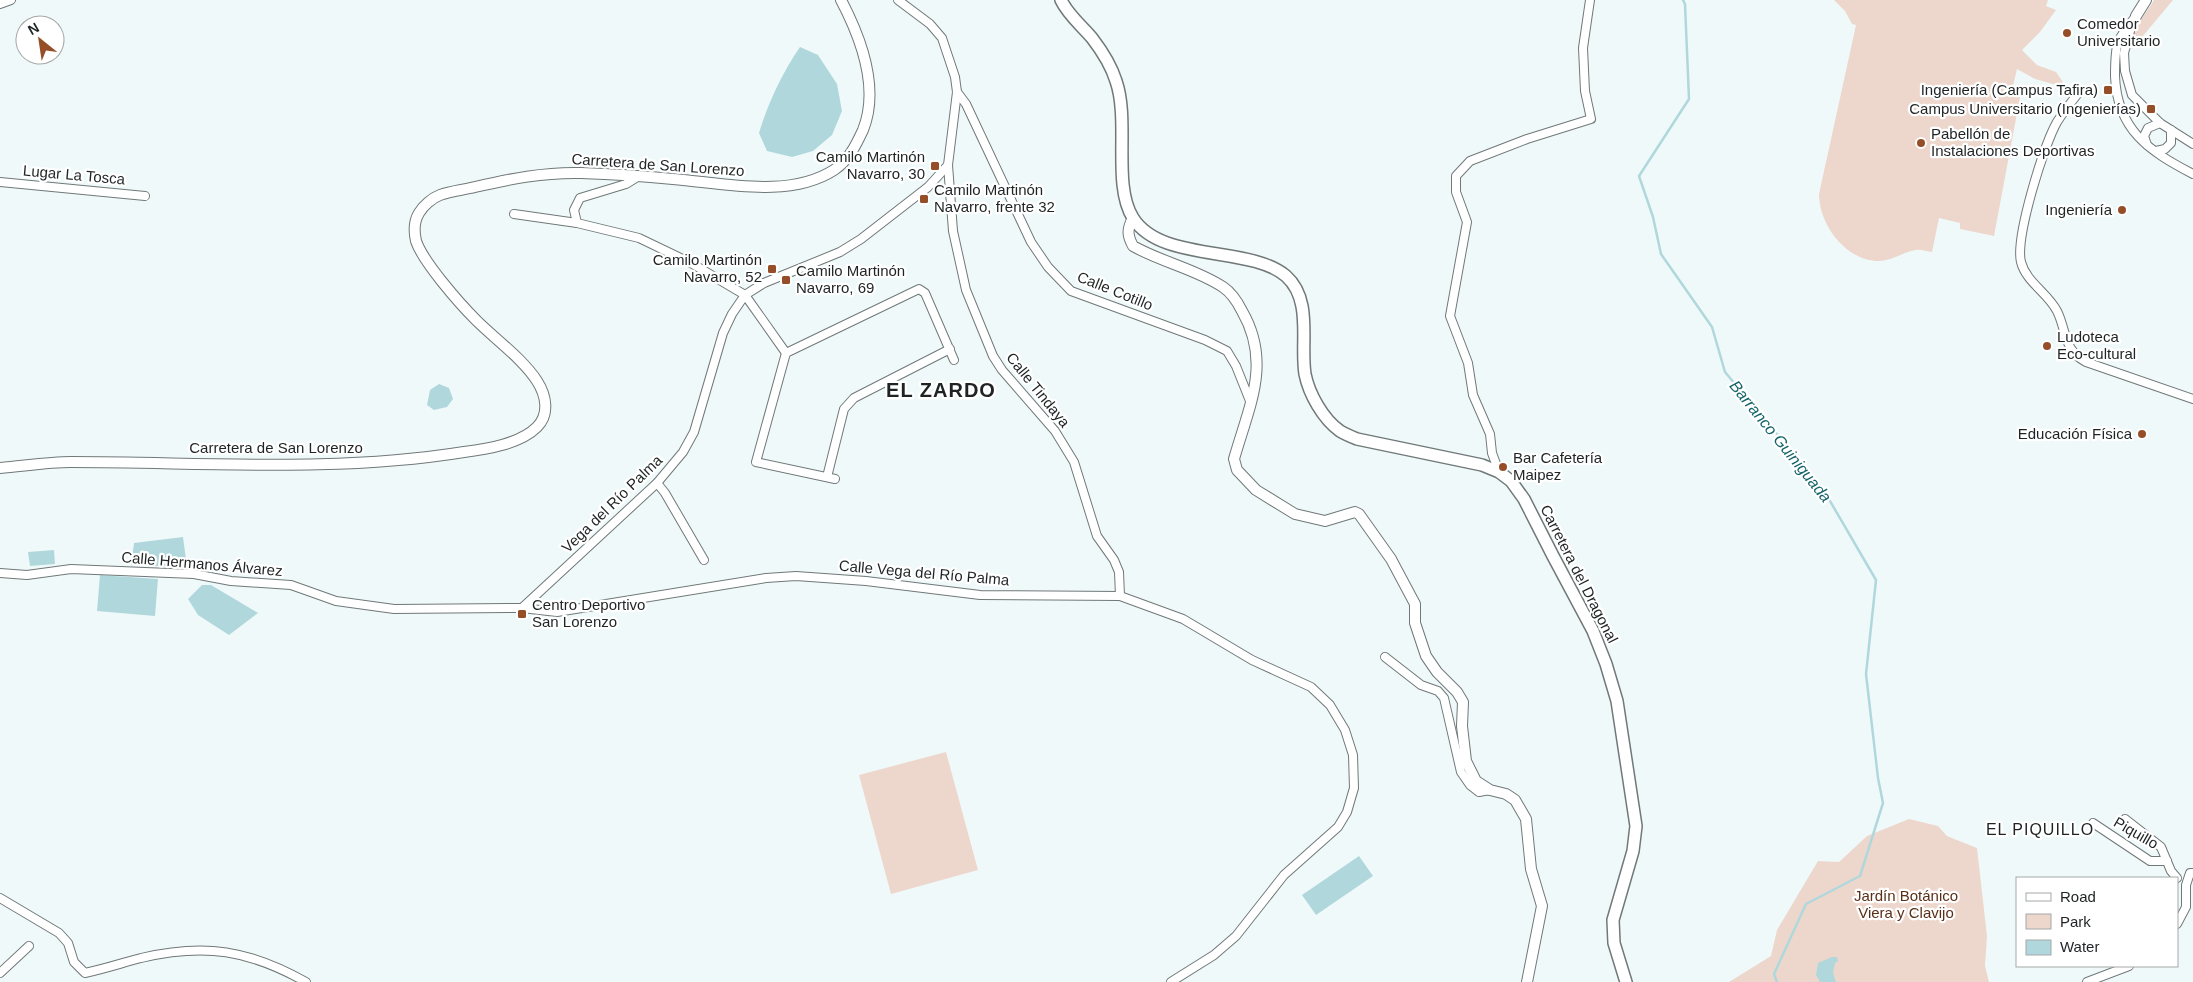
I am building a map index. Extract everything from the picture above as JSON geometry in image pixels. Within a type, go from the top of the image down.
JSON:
[{"type":"main road","name":"Carretera del Dragonal","points":[[1062,0],[1074,19],[1105,55],[1116,81],[1123,114],[1123,177],[1126,202],[1133,218],[1143,230],[1160,240],[1176,246],[1266,264],[1286,276],[1298,293],[1304,319],[1306,374],[1314,398],[1326,417],[1340,431],[1357,439],[1482,466],[1499,472],[1511,481],[1524,498],[1594,631],[1617,701],[1636,826],[1633,851],[1613,920],[1614,943],[1626,982]]},
{"type":"street","points":[[0,4],[11,0]]},
{"type":"street","name":"Carretera de San Lorenzo","points":[[0,468],[66,462],[324,466],[428,458],[485,449],[520,438],[537,427],[546,413],[544,398],[537,381],[473,317],[425,259],[416,239],[415,222],[421,209],[436,196],[526,175],[577,173],[640,176],[754,186],[793,185],[819,178],[838,168],[854,151],[866,121],[870,90],[865,59],[856,32],[841,0]]},
{"type":"street","points":[[898,0],[930,24],[942,38],[955,77],[957,92]]},
{"type":"street","points":[[1499,472],[1492,453],[1490,434],[1474,395],[1468,363],[1450,316],[1467,222],[1456,192],[1456,176],[1470,161],[1527,139],[1591,119],[1585,91],[1583,48],[1590,0]]},
{"type":"street","points":[[2146,0],[2118,42],[2115,67],[2116,89],[2120,107],[2126,122],[2134,134],[2146,145],[2171,162],[2193,174]]},
{"type":"street","points":[[2136,16],[2126,38],[2125,71],[2132,95],[2160,123],[2193,144]]},
{"type":"street","points":[[2080,91],[2058,121],[2049,139],[2021,232],[2019,249],[2021,263],[2029,277],[2050,300],[2057,311],[2069,347],[2076,357],[2193,399]]},
{"type":"street","name":"Calle Tindaya","points":[[957,92],[948,165],[953,231],[966,290],[993,356],[1002,370],[1055,431],[1074,462],[1095,530],[1114,560],[1119,572],[1120,596]]},
{"type":"street","name":"Calle Cotillo","points":[[957,92],[974,120],[1031,242],[1048,267],[1071,291],[1205,340],[1227,351],[1236,366],[1250,401]]},
{"type":"street","points":[[2146,145],[2144,136],[2148,128],[2160,123]]},
{"type":"street","points":[[2156,151],[2165,150],[2171,143],[2172,134],[2170,130]]},
{"type":"street","points":[[745,295],[764,283],[840,252],[861,239],[928,187],[948,165]]},
{"type":"street","points":[[577,223],[574,210],[580,198],[626,184],[640,176]]},
{"type":"street","name":"Lugar La Tosca","points":[[0,182],[145,196]]},
{"type":"street","points":[[514,214],[577,223],[639,238],[691,263],[745,295],[786,353]]},
{"type":"street","points":[[1133,218],[1128,228],[1129,238],[1133,246],[1225,288],[1237,302],[1250,324],[1257,348],[1257,379],[1234,459],[1237,470],[1256,490],[1295,514],[1325,522],[1355,512],[1359,514],[1391,559],[1415,604],[1415,623],[1426,656],[1436,672],[1457,692],[1463,702],[1462,726],[1466,762],[1476,781],[1490,790],[1506,794],[1515,800],[1526,819],[1531,869],[1542,906],[1526,982]]},
{"type":"street","points":[[950,349],[854,398],[844,408],[831,478],[756,462],[786,353],[919,289],[925,292],[950,349],[954,360]]},
{"type":"street","name":"Vega del Río Palma","points":[[522,608],[657,483],[683,452],[694,432],[723,333],[732,314],[745,295]]},
{"type":"street","points":[[657,483],[665,492],[704,560]]},
{"type":"street","name":"Calle Hermanos Álvarez","points":[[0,573],[27,575],[72,569],[194,574],[231,582],[291,585],[336,601],[394,609],[522,608]]},
{"type":"street","name":"Calle Vega del Río Palma","points":[[522,608],[557,612],[766,578],[796,576],[866,581],[980,595],[1120,596],[1183,619],[1252,660],[1312,687],[1330,705],[1345,730],[1353,755],[1354,788],[1347,812],[1338,827],[1284,875],[1236,936],[1214,955],[1171,982]]},
{"type":"street","points":[[1385,657],[1420,685],[1438,692],[1444,698],[1461,772],[1470,785],[1480,792],[1490,790]]},
{"type":"street","points":[[2125,819],[2161,847],[2176,877]]},
{"type":"street","name":"Piquillo","points":[[2093,823],[2150,860],[2167,861]]},
{"type":"street","points":[[2178,878],[2191,873]]},
{"type":"street","points":[[2178,922],[2186,907],[2186,885],[2191,873]]},
{"type":"street","points":[[0,898],[59,933],[68,943],[74,962],[85,973],[172,952],[209,949],[235,952],[285,970],[306,982]]},
{"type":"street","points":[[0,973],[29,946]]},
{"type":"street","points":[[2087,982],[2126,967]]},
{"type":"green space","name":"Pabellón de Instalaciones Deportivas","points":[[1834,0],[2048,0],[2046,6],[2056,10],[2040,32],[2022,50],[2037,65],[2056,72],[2063,82],[2060,86],[2035,79],[2017,69],[2012,90],[2021,92],[1994,236],[1960,229],[1960,223],[1939,218],[1932,252],[1916,250],[1879,261],[1856,255],[1846,248],[1829,229],[1820,206],[1819,194],[1856,25],[1852,24],[1845,11]]},
{"type":"green space","points":[[2154,0],[2173,0],[2132,49],[2133,36]]},
{"type":"green space","points":[[946,752],[978,870],[891,894],[859,775]]},
{"type":"green space","name":"Jardín Botánico Viera y Clavijo","points":[[1909,819],[1938,826],[1947,836],[1977,848],[1987,936],[1985,966],[1989,982],[1729,982],[1771,956],[1777,930],[1818,861],[1839,862],[1867,836]]},
{"type":"water","points":[[800,47],[818,55],[837,84],[842,111],[832,135],[813,151],[792,157],[767,151],[759,133],[776,88]]},
{"type":"water","points":[[439,384],[449,388],[453,399],[447,407],[434,410],[427,405],[430,390]]},
{"type":"water","points":[[183,537],[187,567],[131,565],[134,543]]},
{"type":"water","points":[[54,550],[55,564],[30,566],[28,552]]},
{"type":"water","points":[[100,575],[158,579],[155,616],[97,611]]},
{"type":"water","points":[[202,585],[211,585],[258,613],[229,635],[198,615],[188,599]]},
{"type":"water","points":[[1359,856],[1373,876],[1316,915],[1302,895]]},
{"type":"water","points":[[1832,957],[1837,957],[1838,961],[1835,963],[1833,973],[1836,982],[1820,982],[1816,975],[1818,963]]},
{"type":"waterway","name":"Barranco Guiniguada","points":[[1683,0],[1685,4],[1689,99],[1639,176],[1653,217],[1661,254],[1712,327],[1725,372],[1823,489],[1876,580],[1866,674],[1878,778],[1883,803],[1860,876],[1806,904],[1774,974],[1777,982]]},
{"type":"place","name":"Comedor Universitario","points":[[2067,33]]},
{"type":"place","name":"Ingeniería (Campus Tafira)","points":[[2108,90]]},
{"type":"place","name":"Campus Universitario (Ingenierías)","points":[[2151,109]]},
{"type":"place","name":"Pabellón de Instalaciones Deportivas","points":[[1921,143]]},
{"type":"place","name":"Camilo Martinón Navarro, 30","points":[[935,166]]},
{"type":"place","name":"Camilo Martinón Navarro, frente 32","points":[[924,199]]},
{"type":"place","name":"Ingeniería","points":[[2122,210]]},
{"type":"place","name":"Camilo Martinón Navarro, 52","points":[[772,269]]},
{"type":"place","name":"Camilo Martinón Navarro, 69","points":[[786,280]]},
{"type":"place","name":"Ludoteca Eco-cultural","points":[[2047,346]]},
{"type":"place","name":"Educación Física","points":[[2142,434]]},
{"type":"place","name":"Bar Cafetería Maipez","points":[[1503,467]]},
{"type":"place","name":"Centro Deportivo San Lorenzo","points":[[522,614]]},
{"type":"district","name":"EL ZARDO","points":[[941,390]]},
{"type":"district","name":"EL PIQUILLO","points":[[2040,829]]}]
